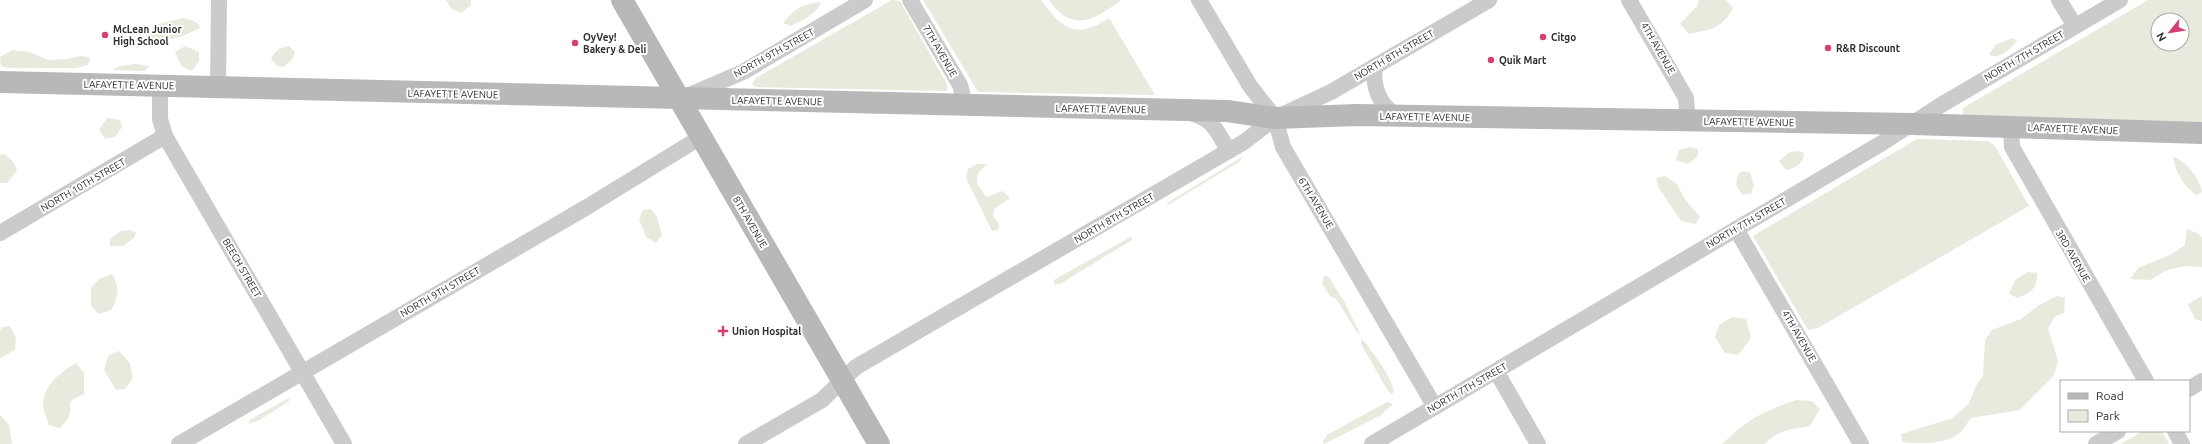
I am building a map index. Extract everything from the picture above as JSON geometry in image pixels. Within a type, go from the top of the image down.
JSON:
[{"type":"street","points":[[218,88],[219,0]]},
{"type":"street","name":"8TH AVENUE","points":[[622,0],[879,444]]},
{"type":"street","name":"NORTH 9TH STREET","points":[[680,100],[743,72],[865,0]]},
{"type":"street","name":"7TH AVENUE","points":[[910,0],[960,85],[962,92],[962,105]]},
{"type":"street","name":"6TH AVENUE","points":[[1199,0],[1250,86],[1275,118],[1282,147],[1435,407]]},
{"type":"street","name":"NORTH 8TH STREET","points":[[746,444],[822,400],[856,367],[1229,151],[1275,118],[1331,92],[1489,0]]},
{"type":"street","name":"4TH AVENUE","points":[[1629,0],[1686,98],[1688,121]]},
{"type":"street","points":[[2059,0],[2075,26]]},
{"type":"street","name":"NORTH 7TH STREET","points":[[1372,444],[2120,0]]},
{"type":"street","points":[[1376,66],[1374,82],[1378,93],[1385,107],[1397,116]]},
{"type":"street","name":"LAFAYETTE AVENUE","points":[[0,82],[680,100],[1227,111],[1275,118],[1397,116],[1912,124],[2202,132]]},
{"type":"street","name":"BEECH STREET","points":[[160,86],[160,119],[165,136],[344,444]]},
{"type":"street","points":[[1183,110],[1203,117],[1212,123],[1229,151]]},
{"type":"street","name":"3RD AVENUE","points":[[2011,127],[2011,140],[2015,153],[2145,380]]},
{"type":"street","name":"NORTH 10TH STREET","points":[[0,233],[165,136]]},
{"type":"street","name":"NORTH 9TH STREET","points":[[179,444],[593,203],[701,137]]},
{"type":"street","name":"4TH AVENUE","points":[[1736,229],[1861,444]]},
{"type":"street","points":[[1496,371],[1538,444]]},
{"type":"street","points":[[2190,388],[2202,381]]},
{"type":"street","points":[[2096,444],[2116,432]]},
{"type":"street","points":[[2176,432],[2182,444]]},
{"type":"green space","points":[[446,0],[471,0],[471,5],[461,13],[451,8]]},
{"type":"green space","points":[[892,0],[900,1],[947,84],[947,91],[756,87],[752,84],[756,78]]},
{"type":"green space","points":[[923,0],[1041,0],[1063,24],[1070,28],[1079,30],[1097,25],[1109,18],[1155,95],[978,92]]},
{"type":"green space","points":[[1049,0],[1121,0],[1102,14],[1084,20],[1075,20],[1066,17]]},
{"type":"green space","points":[[1699,0],[1726,0],[1733,8],[1725,20],[1715,27],[1689,34],[1680,24],[1697,6]]},
{"type":"green space","points":[[2148,0],[2202,0],[2202,123],[1966,116],[1963,114],[1963,108]]},
{"type":"green space","points":[[821,2],[816,11],[804,20],[790,26],[783,23],[799,8],[809,4]]},
{"type":"green space","points":[[183,18],[196,22],[200,28],[167,40],[147,37],[154,25]]},
{"type":"green space","points":[[2012,38],[2017,41],[2011,48],[2001,55],[1989,55],[1995,45]]},
{"type":"green space","points":[[185,46],[199,52],[199,61],[192,71],[181,66],[175,52]]},
{"type":"green space","points":[[289,46],[295,52],[292,60],[283,67],[277,66],[271,59],[276,51],[283,47]]},
{"type":"green space","points":[[12,50],[30,52],[48,60],[67,59],[80,56],[90,57],[88,65],[76,68],[9,68],[1,66],[0,57]]},
{"type":"green space","points":[[135,64],[149,66],[145,71],[112,70],[120,66]]},
{"type":"green space","points":[[108,118],[120,120],[122,127],[115,137],[105,139],[99,129]]},
{"type":"green space","points":[[1917,139],[1988,141],[1995,146],[2029,206],[1818,328],[1808,330],[1753,236]]},
{"type":"green space","points":[[1690,147],[1698,149],[1698,156],[1688,164],[1676,160],[1679,150]]},
{"type":"green space","points":[[1799,151],[1804,153],[1801,163],[1796,167],[1786,170],[1779,161],[1790,152]]},
{"type":"green space","points":[[5,154],[14,163],[17,170],[7,183],[0,183],[0,155]]},
{"type":"green space","points":[[1244,156],[1239,162],[1168,205],[1167,203]]},
{"type":"green space","points":[[2173,156],[2188,166],[2198,180],[2202,192],[2196,195],[2187,187],[2178,173]]},
{"type":"green space","points":[[977,164],[987,164],[978,173],[977,184],[986,197],[1002,191],[1010,198],[994,209],[993,216],[999,224],[998,230],[992,231],[966,178],[968,169]]},
{"type":"green space","points":[[1743,171],[1750,173],[1754,185],[1751,194],[1742,194],[1736,185],[1738,174]]},
{"type":"green space","points":[[1665,176],[1677,184],[1684,198],[1700,217],[1695,224],[1681,221],[1659,188],[1656,178]]},
{"type":"green space","points":[[651,209],[657,217],[662,235],[656,243],[646,237],[639,219],[643,210]]},
{"type":"green space","points":[[2187,229],[2199,234],[2202,238],[2202,267],[2185,266],[2167,270],[2150,280],[2130,279],[2138,268],[2172,254],[2185,245]]},
{"type":"green space","points":[[131,230],[136,233],[134,238],[123,246],[110,246],[110,239],[121,231]]},
{"type":"green space","points":[[1132,236],[1132,240],[1060,284],[1054,284],[1054,280]]},
{"type":"green space","points":[[2028,272],[2037,273],[2036,283],[2033,289],[2027,294],[2018,298],[2009,294],[2015,280]]},
{"type":"green space","points":[[112,274],[115,279],[118,292],[116,301],[111,310],[99,314],[91,306],[91,288],[99,279]]},
{"type":"green space","points":[[1324,276],[1328,276],[1345,303],[1360,334],[1357,332],[1336,299],[1330,296],[1322,283]]},
{"type":"green space","points":[[2057,296],[2065,298],[2064,313],[2055,316],[2048,328],[2058,361],[2054,375],[2020,410],[1971,418],[1957,435],[1938,442],[1902,442],[1901,434],[1953,418],[1969,403],[1976,386],[1983,376],[1985,340],[1992,330],[2021,319],[2039,305]]},
{"type":"green space","points":[[2202,296],[2202,321],[2195,319],[2188,304]]},
{"type":"green space","points":[[1732,317],[1746,319],[1751,338],[1738,355],[1725,353],[1715,337],[1719,325]]},
{"type":"green space","points":[[10,326],[16,338],[15,350],[0,358],[0,331],[2,327]]},
{"type":"green space","points":[[1361,339],[1365,342],[1386,372],[1394,391],[1392,394],[1388,391],[1361,344]]},
{"type":"green space","points":[[119,351],[130,363],[133,378],[125,389],[116,390],[104,370],[108,356]]},
{"type":"green space","points":[[76,363],[84,373],[84,394],[71,402],[68,418],[60,428],[49,425],[43,406],[44,396],[55,379]]},
{"type":"green space","points":[[289,398],[289,401],[260,420],[248,424],[251,419]]},
{"type":"green space","points":[[1796,400],[1812,401],[1820,409],[1810,426],[1791,429],[1780,433],[1765,444],[1722,444],[1740,428],[1756,417],[1773,408]]},
{"type":"green space","points":[[1387,402],[1393,404],[1381,415],[1324,444],[1323,441],[1327,435]]},
{"type":"green space","points":[[0,415],[9,425],[12,444],[0,444]]},
{"type":"green space","points":[[2141,432],[2163,432],[2169,444],[2121,444]]},
{"type":"place","name":"McLean Junior High School","points":[[105,35]]},
{"type":"place","name":"Citgo","points":[[1543,37]]},
{"type":"place","name":"OyVey! Bakery & Deli","points":[[575,43]]},
{"type":"place","name":"R&R Discount","points":[[1828,48]]},
{"type":"place","name":"Quik Mart","points":[[1491,60]]},
{"type":"place","name":"Union Hospital","points":[[723,331]]}]
